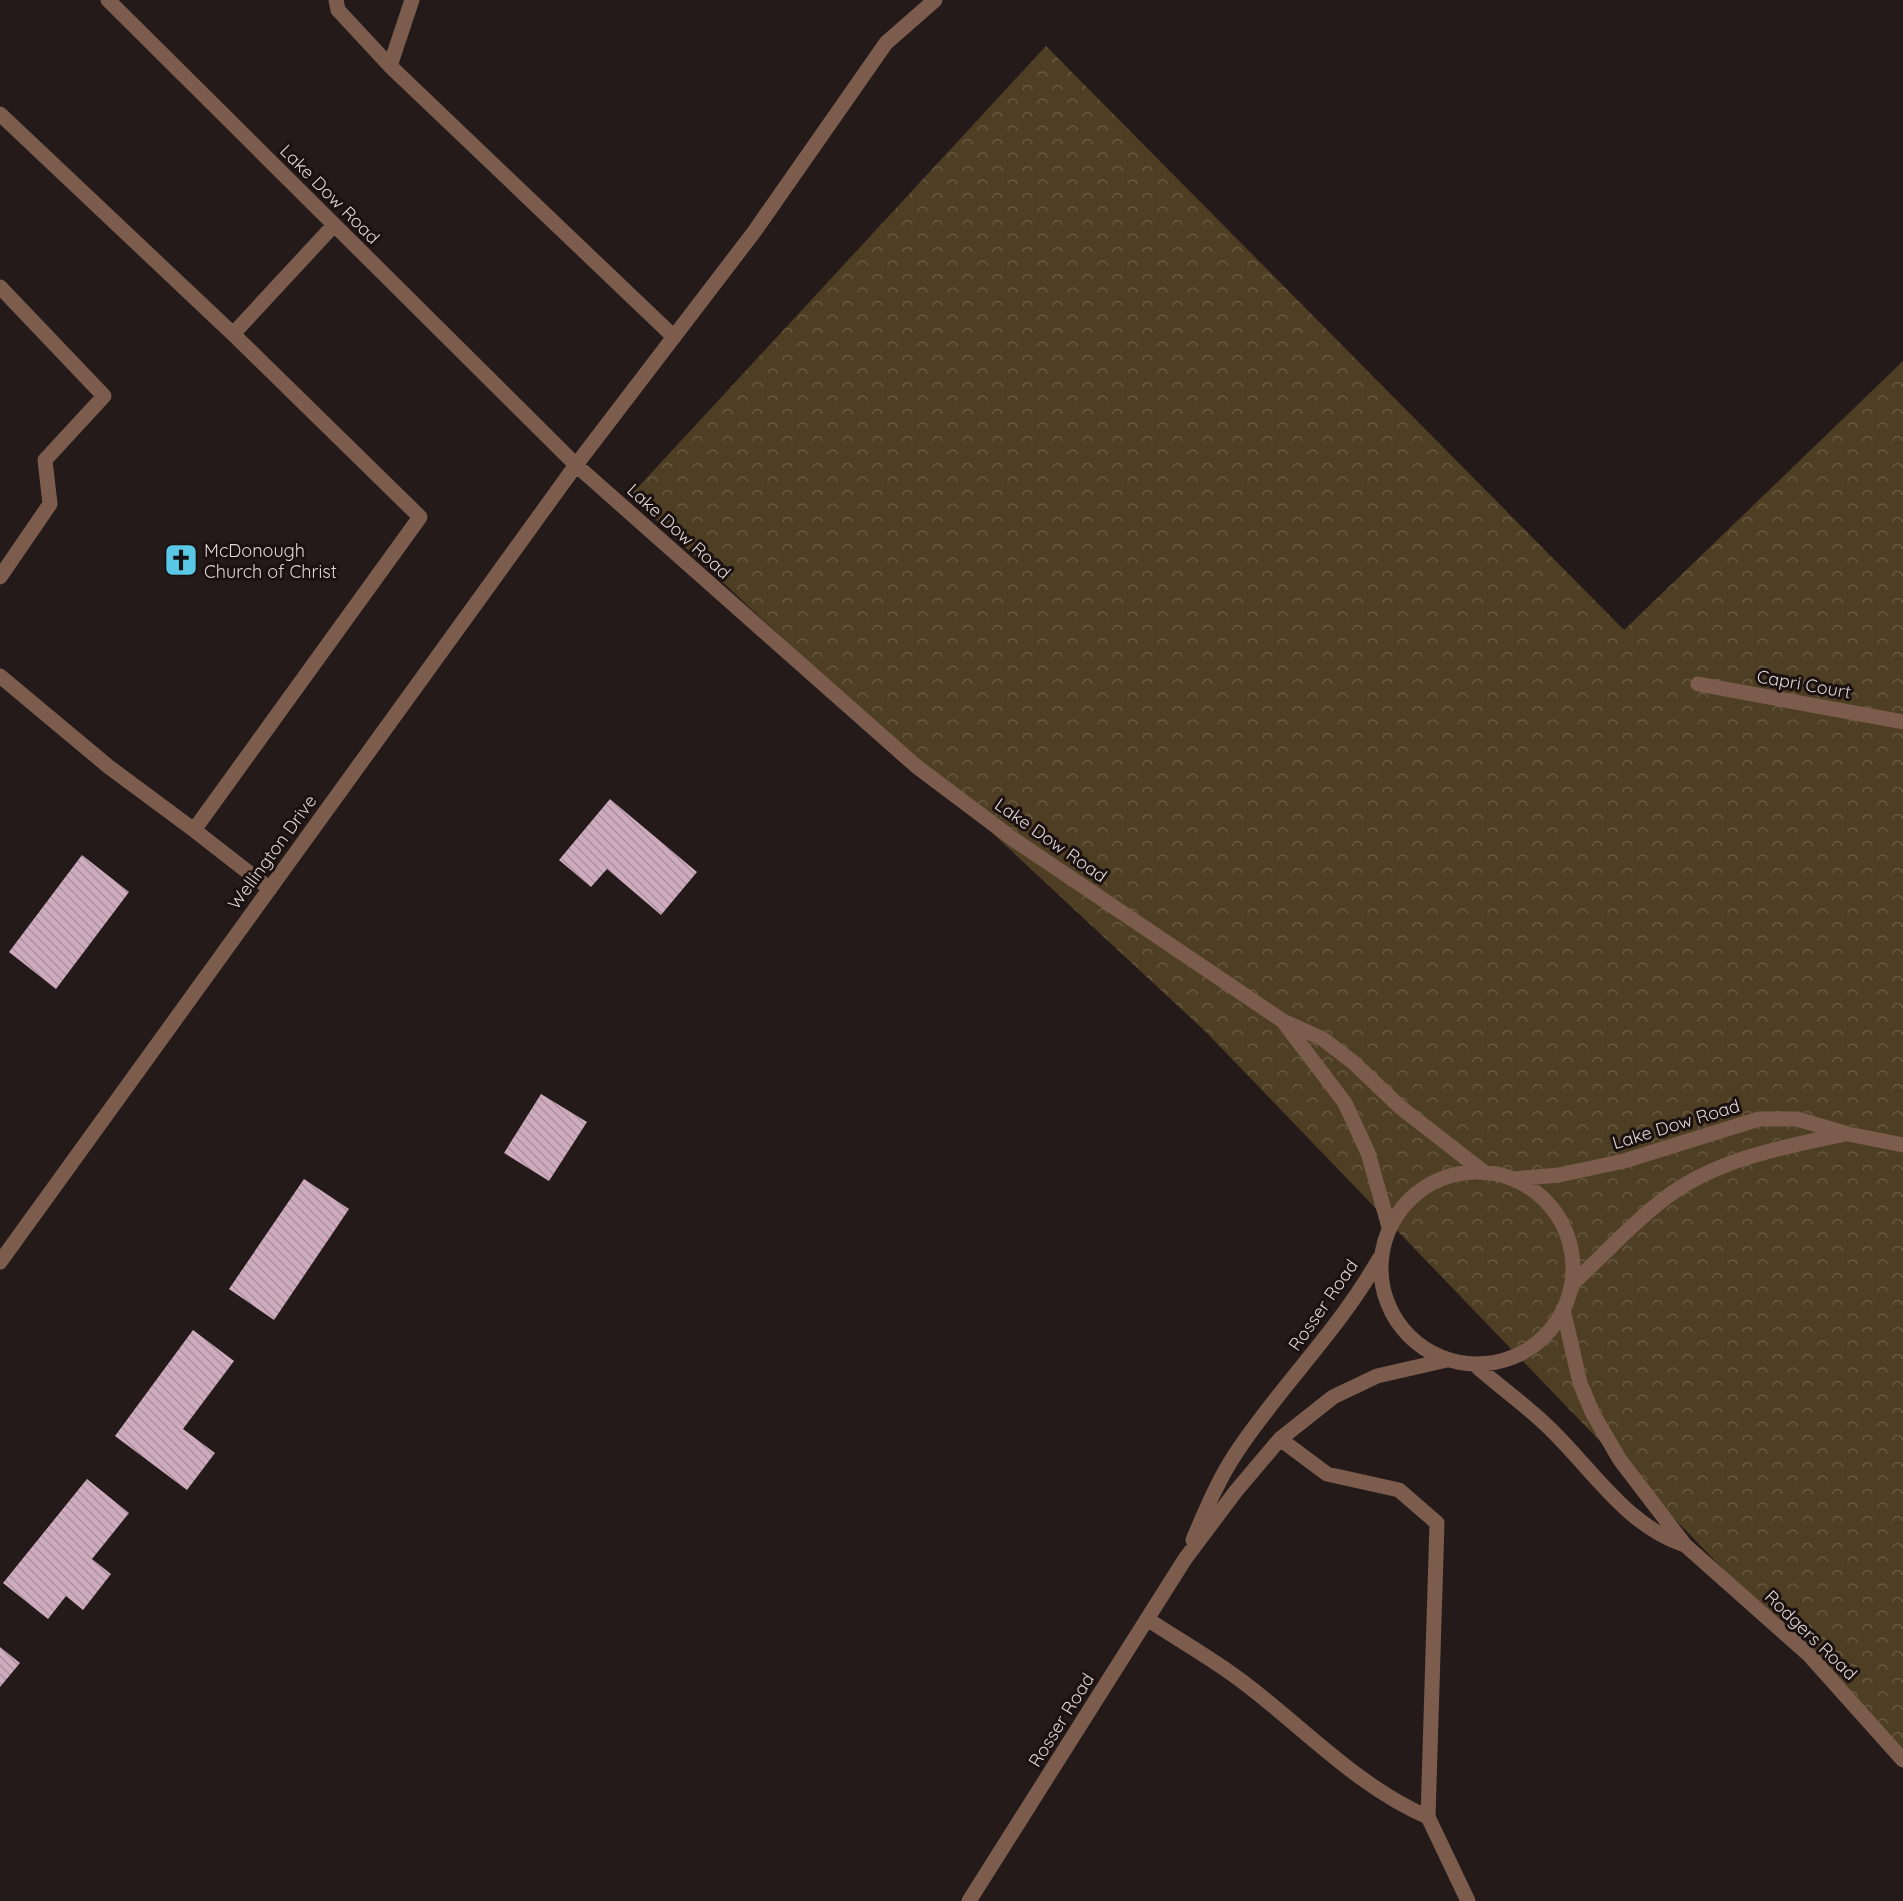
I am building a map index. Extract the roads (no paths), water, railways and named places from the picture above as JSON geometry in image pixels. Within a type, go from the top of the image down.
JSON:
[{"type":"street","name":"Lake Dow Road","points":[[108,0],[576,465],[916,766],[1013,839],[1283,1021],[1323,1040],[1354,1062],[1400,1107],[1485,1173]]},
{"type":"street","points":[[336,0],[338,10],[390,66],[674,337]]},
{"type":"street","points":[[390,66],[412,0]]},
{"type":"street","name":"Wellington Drive","points":[[0,1262],[576,465],[754,232],[886,42],[935,0]]},
{"type":"street","points":[[0,114],[233,334],[420,517],[194,830]]},
{"type":"street","points":[[233,334],[334,225]]},
{"type":"street","points":[[0,287],[104,396],[45,460],[50,504],[0,577]]},
{"type":"street","points":[[0,676],[109,767],[270,889]]},
{"type":"street","name":"Capri Court","points":[[1698,684],[1903,722]]},
{"type":"street","name":"Lake Dow Road","points":[[1283,1021],[1345,1103],[1368,1153],[1389,1227]]},
{"type":"street","name":"Lake Dow Road","points":[[1513,1179],[1559,1175],[1624,1161],[1759,1119],[1797,1119],[1848,1134],[1903,1144]]},
{"type":"street","name":"Lake Dow Road","points":[[1573,1283],[1666,1197],[1724,1166],[1780,1148],[1848,1134]]},
{"type":"street","points":[[1485,1173],[1513,1179],[1548,1203],[1560,1220],[1569,1240],[1573,1283],[1563,1309],[1545,1337],[1529,1350],[1490,1364],[1447,1360],[1418,1344],[1395,1320],[1385,1300],[1381,1278],[1381,1256],[1389,1227],[1396,1214],[1411,1197],[1428,1184],[1449,1175],[1485,1173]]},
{"type":"street","name":"Rosser Road","points":[[1185,1560],[1219,1479],[1238,1449],[1343,1317],[1381,1256]]},
{"type":"street","name":"Rodgers Road","points":[[1563,1309],[1580,1383],[1593,1414],[1620,1460],[1686,1545],[1809,1655],[1903,1760]]},
{"type":"street","name":"Rosser Road","points":[[969,1901],[1185,1560],[1236,1491],[1280,1439],[1334,1396],[1377,1376],[1447,1360]]},
{"type":"street","name":"Rodgers Road","points":[[1474,1364],[1545,1424],[1623,1506],[1664,1538],[1686,1545]]},
{"type":"street","points":[[1280,1439],[1327,1474],[1399,1490],[1437,1523],[1428,1817],[1468,1901]]},
{"type":"street","points":[[1147,1619],[1242,1681],[1354,1773],[1401,1805],[1428,1817]]},
{"type":"place","name":"McDonough Church of Christ","points":[[181,560]]}]
